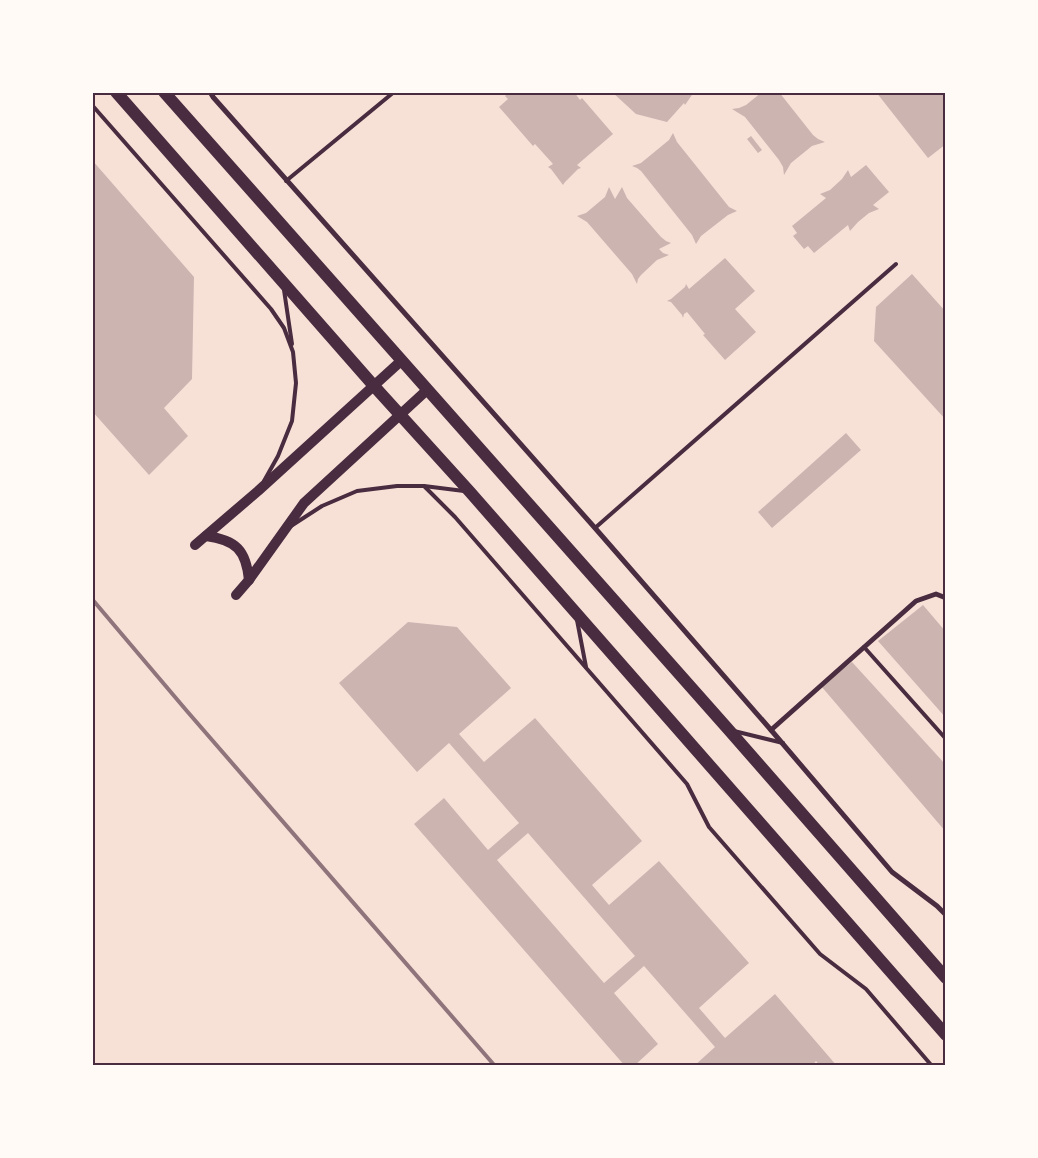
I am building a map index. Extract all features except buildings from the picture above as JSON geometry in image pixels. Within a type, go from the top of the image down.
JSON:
[{"type":"main road","points":[[116,92],[946,1035]]},
{"type":"main road","points":[[164,92],[946,978]]},
{"type":"main road","points":[[195,545],[258,492],[401,361]]},
{"type":"main road","points":[[236,595],[249,580],[304,503],[427,390]]},
{"type":"main road","points":[[206,536],[224,539],[234,544],[246,560],[249,580]]},
{"type":"street","points":[[210,92],[286,181],[595,528],[783,743],[892,872],[946,915]]},
{"type":"street","points":[[771,730],[916,601],[936,594],[946,598]]},
{"type":"lane","points":[[286,181],[394,92]]},
{"type":"lane","points":[[92,105],[271,309],[284,328],[293,352]]},
{"type":"lane","points":[[595,528],[896,264]]},
{"type":"lane","points":[[258,492],[278,456],[292,421],[296,383],[283,282]]},
{"type":"lane","points":[[281,533],[322,506],[357,491],[396,486],[424,486],[470,492]]},
{"type":"lane","points":[[424,486],[455,517],[687,784],[709,827],[820,954],[866,989],[932,1066]]},
{"type":"lane","points":[[575,612],[586,669]]},
{"type":"lane","points":[[864,647],[946,739]]},
{"type":"lane","points":[[728,729],[783,743]]},
{"type":"railway","points":[[92,599],[495,1066]]}]
